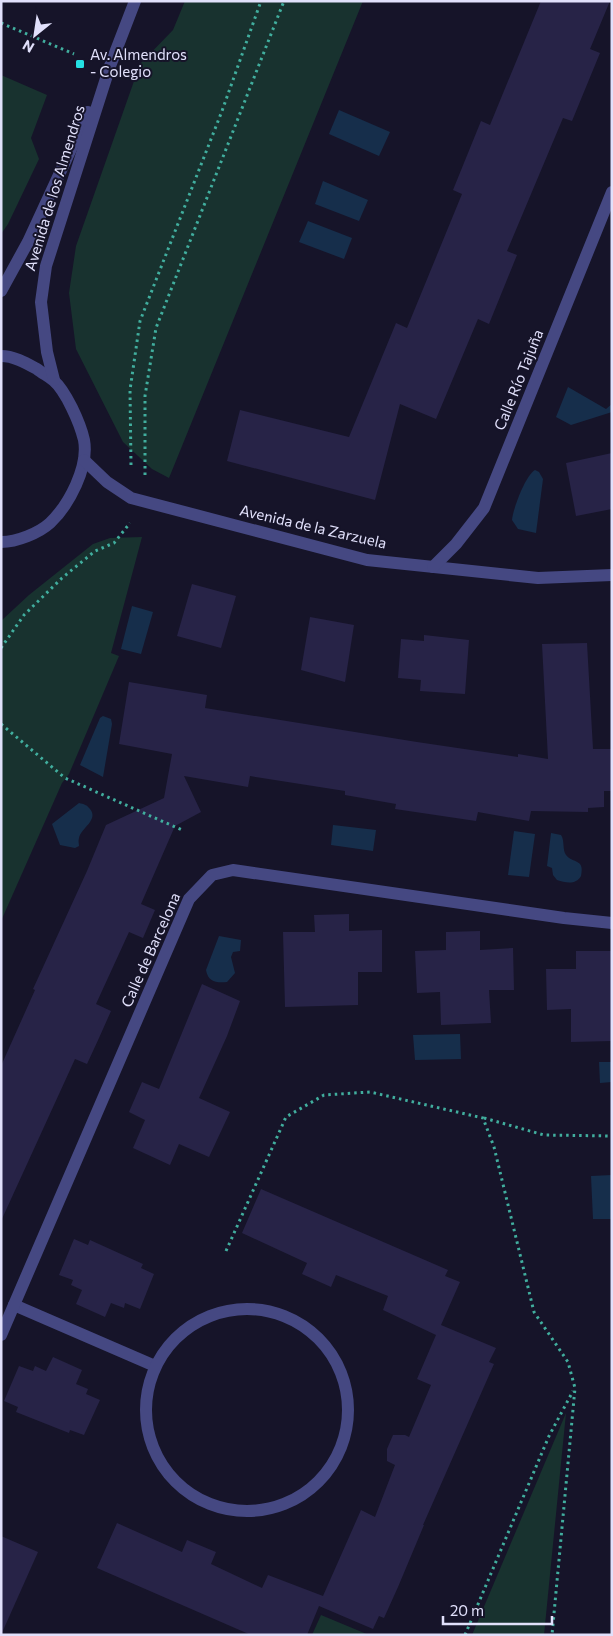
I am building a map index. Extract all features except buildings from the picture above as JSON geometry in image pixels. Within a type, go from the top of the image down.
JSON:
[{"type":"street","name":"Avenida de los Almendros","points":[[54,380],[47,352],[41,302],[46,266],[110,66],[135,1]]},
{"type":"street","name":"Avenida de los Almendros","points":[[1,291],[28,242],[110,66]]},
{"type":"street","name":"Calle Río Tajuña","points":[[433,567],[456,544],[484,508],[612,192]]},
{"type":"street","points":[[1,356],[9,356],[28,364],[54,380],[73,408],[84,441],[84,460],[76,484],[62,510],[49,524],[33,534],[2,544]]},
{"type":"street","name":"Avenida de la Zarzuela","points":[[84,460],[107,482],[131,498],[142,502],[368,560],[538,578],[612,575]]},
{"type":"street","name":"Calle de Barcelona","points":[[1,1335],[189,899],[212,875],[233,870],[564,918],[612,922]]},
{"type":"street","points":[[14,1305],[155,1366]]},
{"type":"street","points":[[233,1309],[267,1310],[275,1313],[298,1322],[324,1344],[342,1373],[349,1405],[345,1438],[330,1468],[307,1492],[277,1507],[244,1511],[211,1505],[182,1488],[160,1462],[148,1431],[146,1398],[155,1366],[174,1338],[202,1318],[233,1309]]},
{"type":"path","points":[[131,465],[129,451],[130,390],[140,321],[222,111],[261,1]]},
{"type":"path","points":[[144,477],[145,396],[156,328],[284,1]]},
{"type":"path","points":[[1,23],[74,54]]},
{"type":"path","points":[[1,648],[24,616],[62,578],[95,551],[114,543],[133,520]]},
{"type":"path","points":[[1,724],[65,778],[182,830]]},
{"type":"path","points":[[226,1251],[286,1117],[324,1095],[370,1092],[483,1118],[544,1135],[612,1136]]},
{"type":"path","points":[[483,1118],[494,1147],[534,1312],[568,1362],[575,1388],[552,1635]]},
{"type":"path","points":[[465,1635],[549,1436],[575,1388]]},
{"type":"green space","points":[[185,1],[363,1],[169,478],[152,469],[123,442],[76,349],[69,293],[76,246],[140,64],[173,30]]},
{"type":"green space","points":[[1,75],[47,95],[31,138],[39,159],[8,224],[1,234]]},
{"type":"green space","points":[[142,537],[111,653],[119,656],[69,774],[62,783],[1,921],[1,621],[29,595],[93,544],[110,538]]},
{"type":"green space","points":[[566,1413],[544,1635],[472,1635]]},
{"type":"green space","points":[[321,1615],[369,1635],[312,1635]]},
{"type":"water","points":[[339,110],[390,132],[379,156],[329,134]]},
{"type":"water","points":[[323,181],[368,200],[359,221],[315,204]]},
{"type":"water","points":[[308,221],[352,238],[344,259],[299,242]]},
{"type":"water","points":[[568,387],[606,409],[612,404],[612,412],[571,425],[556,417]]},
{"type":"water","points":[[535,470],[539,472],[543,479],[536,533],[518,529],[512,520],[517,501],[527,479]]},
{"type":"water","points":[[132,606],[153,612],[141,654],[121,649]]},
{"type":"water","points":[[103,716],[111,719],[112,724],[103,777],[80,765],[100,718]]},
{"type":"water","points":[[79,803],[90,809],[92,813],[91,820],[80,834],[79,846],[75,848],[60,845],[52,824]]},
{"type":"water","points":[[333,825],[376,830],[373,851],[331,845]]},
{"type":"water","points":[[514,831],[535,834],[529,877],[508,875]]},
{"type":"water","points":[[551,833],[561,835],[566,855],[581,866],[581,876],[574,882],[557,880],[553,875],[552,868],[547,866]]},
{"type":"water","points":[[219,936],[241,940],[240,951],[233,952],[231,957],[235,973],[227,982],[213,981],[206,970]]},
{"type":"water","points":[[460,1034],[461,1059],[415,1060],[413,1035]]},
{"type":"water","points":[[599,1062],[612,1062],[612,1082],[600,1083]]},
{"type":"water","points":[[612,1175],[612,1219],[593,1219],[591,1176]]},
{"type":"place","name":"Av. Almendros - Colegio","points":[[80,64]]}]
